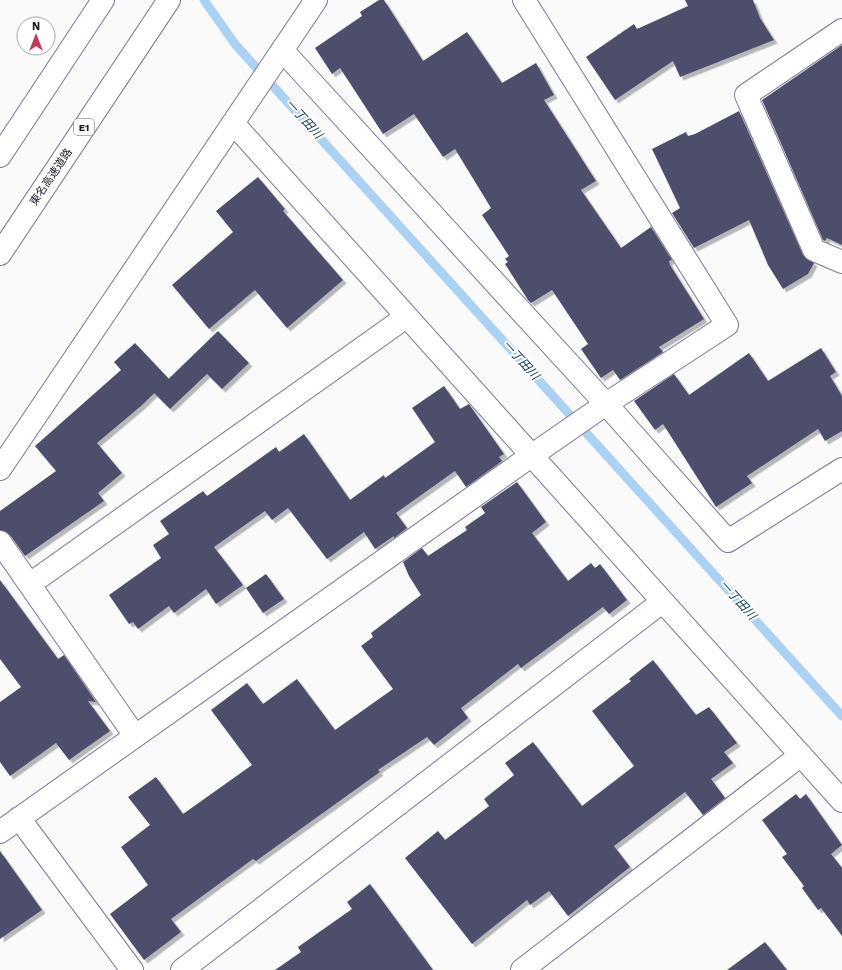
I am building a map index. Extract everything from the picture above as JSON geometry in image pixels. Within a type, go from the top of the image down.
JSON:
[{"type":"main road","points":[[0,156],[103,0]]},
{"type":"main road","name":"東名高速道路","points":[[0,254],[169,0]]},
{"type":"main road","points":[[0,469],[316,0]]},
{"type":"main road","points":[[0,832],[531,456],[606,404],[727,325],[524,0]]},
{"type":"main road","points":[[842,30],[746,95],[814,250],[842,262]]},
{"type":"main road","points":[[282,50],[606,404],[728,542],[842,469]]},
{"type":"main road","points":[[233,123],[842,801]]},
{"type":"main road","points":[[30,584],[406,317]]},
{"type":"main road","points":[[0,542],[135,736]]},
{"type":"main road","points":[[182,970],[662,602]]},
{"type":"main road","points":[[522,970],[801,755]]},
{"type":"main road","points":[[19,818],[132,970]]},
{"type":"building","points":[[379,0],[384,0],[423,61],[467,32],[502,83],[536,63],[554,95],[544,100],[596,181],[581,190],[621,248],[651,227],[672,260],[669,261],[670,265],[704,319],[659,347],[663,352],[620,380],[613,370],[601,378],[581,349],[588,344],[552,290],[531,303],[505,264],[508,262],[505,259],[509,256],[482,215],[491,208],[455,149],[443,157],[414,114],[383,134],[340,68],[332,74],[315,48],[362,16],[360,12]]},
{"type":"building","points":[[685,0],[753,0],[760,18],[774,40],[680,77],[673,61],[615,100],[586,57],[634,24],[637,29],[688,6]]},
{"type":"building","points":[[842,45],[842,245],[827,238],[825,241],[823,240],[762,100]]},
{"type":"building","points":[[739,111],[803,255],[814,263],[808,274],[783,289],[768,265],[749,220],[694,248],[672,213],[680,208],[652,149],[686,132],[688,136],[695,134]]},
{"type":"building","points":[[258,177],[285,209],[283,211],[343,280],[287,328],[255,290],[209,329],[172,285],[233,232],[216,211]]},
{"type":"building","points":[[218,331],[249,363],[222,389],[207,374],[170,409],[154,393]]},
{"type":"building","points":[[135,343],[169,379],[141,406],[97,443],[122,473],[98,493],[104,501],[25,556],[10,535],[0,530],[0,511],[56,471],[35,446],[121,370],[114,362]]},
{"type":"building","points":[[821,348],[836,372],[830,376],[842,396],[842,431],[825,441],[818,429],[747,476],[752,483],[716,507],[663,424],[655,430],[634,401],[674,374],[689,395],[749,353],[768,381]]},
{"type":"building","points":[[444,386],[460,409],[469,404],[504,454],[499,457],[502,461],[466,487],[455,471],[396,513],[407,528],[394,538],[394,536],[375,549],[364,532],[327,559],[288,508],[272,520],[265,511],[214,547],[243,585],[216,604],[206,589],[174,613],[169,606],[138,629],[133,622],[129,624],[109,595],[161,558],[153,545],[169,534],[160,521],[203,491],[207,496],[276,447],[279,452],[304,434],[350,500],[384,475],[385,478],[435,442],[412,408]]},
{"type":"building","points":[[517,482],[546,522],[532,533],[568,581],[591,563],[595,568],[600,564],[627,600],[609,614],[603,607],[521,668],[518,664],[461,708],[468,718],[434,745],[427,737],[378,770],[380,772],[256,861],[253,859],[171,919],[181,932],[144,960],[110,914],[148,885],[121,847],[150,825],[128,797],[156,777],[183,814],[252,765],[211,710],[247,683],[263,704],[297,679],[335,730],[393,689],[361,646],[373,637],[371,633],[421,595],[409,576],[403,562],[422,548],[428,556],[467,530],[465,527],[485,513],[481,507]]},
{"type":"building","points":[[266,574],[284,599],[263,613],[246,588]]},
{"type":"building","points":[[0,580],[58,659],[64,655],[96,702],[88,701],[110,731],[69,760],[56,743],[10,776],[0,762],[0,702],[21,687],[0,659]]},
{"type":"building","points":[[653,660],[696,715],[709,707],[737,743],[724,752],[733,763],[711,779],[725,798],[703,815],[685,792],[614,846],[630,867],[568,916],[549,891],[530,905],[527,900],[472,944],[405,858],[438,831],[445,840],[489,806],[484,799],[514,775],[505,763],[533,742],[582,806],[634,766],[592,711],[631,681],[629,679]]},
{"type":"building","points":[[796,794],[800,799],[806,794],[842,845],[831,854],[842,868],[842,936],[821,908],[818,910],[802,888],[804,886],[782,857],[787,854],[762,820]]},
{"type":"building","points":[[0,851],[42,910],[0,939]]},
{"type":"building","points":[[370,884],[433,970],[275,970],[301,952],[298,947],[352,909],[347,902]]},
{"type":"building","points":[[765,942],[787,970],[727,970]]},
{"type":"waterway","name":"一丁田川","points":[[204,0],[235,44],[842,716]]}]
